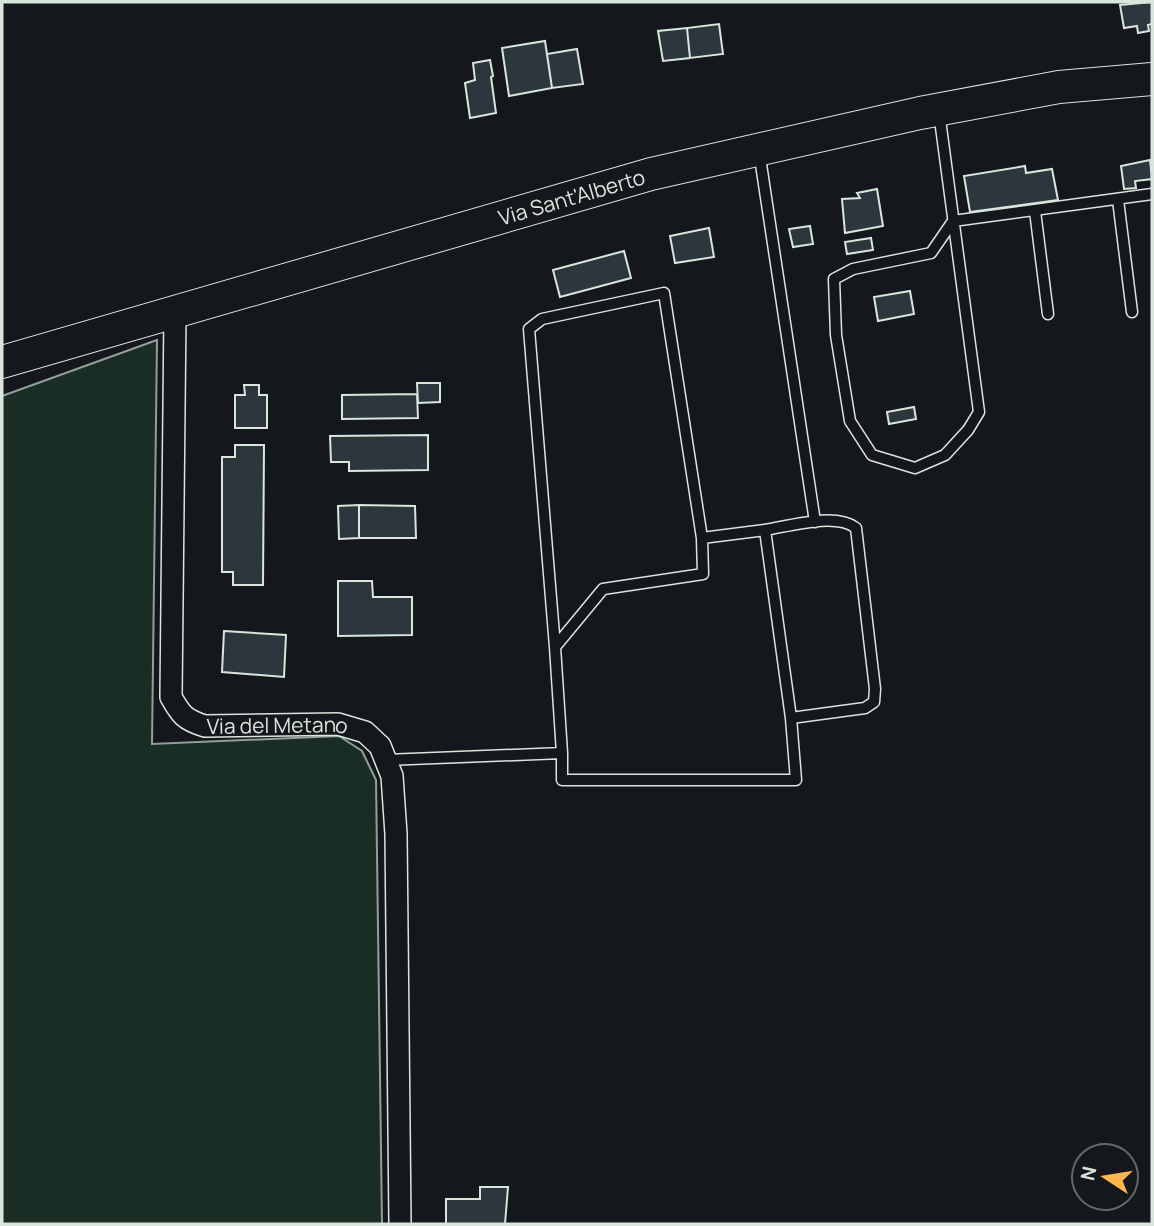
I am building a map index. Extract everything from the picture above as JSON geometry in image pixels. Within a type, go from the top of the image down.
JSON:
[{"type":"main road","name":"Via Sant'Alberto","points":[[2,362],[652,174],[939,109],[1059,87],[1152,79]]},
{"type":"street","name":"Via del Metano","points":[[175,312],[172,697],[179,711],[189,721],[205,726],[338,724],[365,732],[380,746],[392,776],[396,834],[400,1224]]},
{"type":"lane","points":[[939,109],[953,221],[979,412],[968,430],[945,455],[915,468],[872,455],[850,421],[836,335],[834,279],[853,269],[931,253],[953,221],[1152,194]]},
{"type":"lane","points":[[759,149],[815,522]]},
{"type":"lane","points":[[1118,200],[1132,312]]},
{"type":"lane","points":[[1035,211],[1048,314]]},
{"type":"lane","points":[[555,647],[603,589],[703,574],[702,538],[664,293],[542,319],[529,330],[555,647],[562,780],[796,780],[791,718],[765,530]]},
{"type":"lane","points":[[702,538],[834,519],[848,522],[856,528],[875,689],[874,702],[865,708],[791,718]]},
{"type":"lane","points":[[385,761],[562,753]]},
{"type":"green space","points":[[157,340],[152,744],[339,736],[362,751],[376,780],[382,1224],[2,1224],[2,396]]},
{"type":"building","points":[[1152,2],[1152,24],[1148,25],[1149,31],[1138,33],[1137,26],[1124,28],[1120,5]]},
{"type":"building","points":[[719,24],[723,54],[690,58],[687,28]]},
{"type":"building","points":[[687,28],[690,58],[663,61],[658,31]]},
{"type":"building","points":[[545,41],[552,88],[509,96],[502,48]]},
{"type":"building","points":[[577,49],[583,84],[552,88],[547,54]]},
{"type":"building","points":[[490,60],[496,113],[470,118],[465,83],[475,80],[473,63]]},
{"type":"building","points":[[1150,160],[1152,179],[1135,181],[1136,188],[1124,189],[1121,166]]},
{"type":"building","points":[[1025,166],[1026,173],[1052,169],[1058,200],[970,212],[964,176]]},
{"type":"building","points":[[877,189],[883,226],[845,233],[842,199],[860,198],[857,193]]},
{"type":"building","points":[[810,226],[813,244],[793,247],[789,229]]},
{"type":"building","points":[[709,228],[714,257],[675,263],[670,236]]},
{"type":"building","points":[[871,238],[873,250],[847,254],[845,242]]},
{"type":"building","points":[[624,251],[631,278],[560,297],[553,270]]},
{"type":"building","points":[[910,291],[914,314],[878,321],[874,297]]},
{"type":"building","points":[[417,383],[440,383],[440,402],[418,403]]},
{"type":"building","points":[[244,385],[259,385],[259,395],[267,395],[267,428],[235,428],[235,395],[245,395]]},
{"type":"building","points":[[417,394],[418,418],[342,419],[342,395]]},
{"type":"building","points":[[914,407],[916,419],[889,424],[887,412]]},
{"type":"building","points":[[428,435],[428,470],[349,471],[349,462],[331,462],[330,436]]},
{"type":"building","points":[[235,445],[264,445],[263,585],[233,585],[233,572],[222,572],[222,457],[235,457]]},
{"type":"building","points":[[359,505],[415,506],[416,538],[359,538]]},
{"type":"building","points":[[359,505],[359,538],[339,539],[338,506]]},
{"type":"building","points":[[338,581],[372,581],[373,597],[412,597],[412,635],[338,636]]},
{"type":"building","points":[[224,631],[286,635],[284,677],[222,672]]},
{"type":"building","points":[[480,1187],[508,1187],[505,1224],[446,1224],[446,1199],[480,1199]]}]
